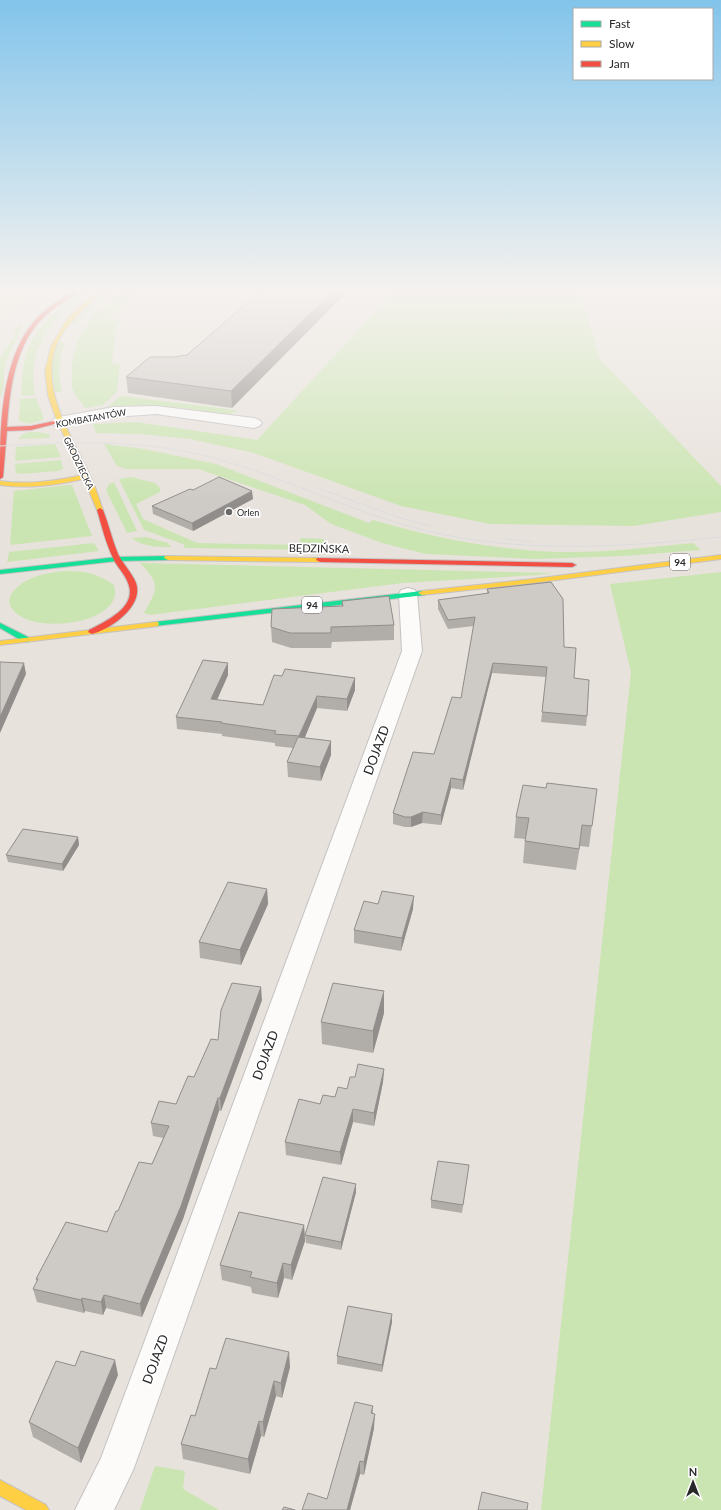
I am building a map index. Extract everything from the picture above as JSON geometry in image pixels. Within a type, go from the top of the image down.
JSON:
[{"type":"street","points":[[0,477],[3,429],[15,360]]},
{"type":"street","name":"GRODZIECKA","points":[[44,360],[43,378],[48,395],[59,422],[87,476],[104,519],[117,559],[131,578],[134,587],[134,596],[128,607],[118,617],[92,632]]},
{"type":"street","name":"KOMBATANTÓW","points":[[3,429],[46,426],[59,422],[114,412],[156,410],[254,423]]},
{"type":"street","points":[[0,482],[15,479],[67,474],[87,476]]},
{"type":"street","name":"BĘDZIŃSKA","points":[[92,632],[408,594],[533,582],[721,557]]},
{"type":"street","name":"BĘDZIŃSKA","points":[[0,572],[117,559],[241,558],[638,567]]},
{"type":"street","name":"DOJAZD","points":[[94,1510],[116,1468],[412,651],[408,594]]},
{"type":"street","points":[[0,625],[27,640]]},
{"type":"street","name":"94","points":[[0,643],[92,632]]},
{"type":"street","points":[[0,1488],[41,1510]]},
{"type":"green space","points":[[0,360],[7,360],[4,370],[3,391],[0,397]]},
{"type":"green space","points":[[25,360],[35,360],[33,377],[35,395],[21,396]]},
{"type":"green space","points":[[60,360],[59,367],[62,392],[55,392],[52,379],[53,361]]},
{"type":"green space","points":[[112,360],[112,363],[117,363],[120,365],[117,392],[103,405],[85,408],[72,387],[73,361]]},
{"type":"green space","points":[[330,360],[601,360],[721,486],[721,512],[634,526],[490,524],[401,506],[254,453],[190,439],[141,434],[96,433],[93,424],[136,422],[257,440]]},
{"type":"green space","points":[[121,396],[239,411],[227,414],[184,408],[139,406],[82,412],[107,407]]},
{"type":"green space","points":[[36,398],[43,416],[43,420],[29,424],[19,421],[20,399]]},
{"type":"green space","points":[[29,432],[49,434],[50,438],[18,439],[23,434]]},
{"type":"green space","points":[[55,444],[61,457],[15,461],[16,447]]},
{"type":"green space","points":[[104,444],[144,449],[216,464],[369,523],[373,520],[442,538],[489,546],[535,551],[610,551],[693,543],[701,550],[624,556],[535,559],[426,554],[382,543],[331,524],[305,505],[198,469],[126,469],[117,466]]},
{"type":"green space","points":[[61,460],[63,469],[58,471],[21,474],[16,473],[15,464]]},
{"type":"green space","points":[[131,477],[155,483],[160,488],[160,492],[136,504],[143,519],[197,543],[299,545],[301,538],[324,539],[324,548],[320,550],[185,548],[183,544],[144,530],[119,479]]},
{"type":"green space","points":[[114,482],[137,531],[127,533],[106,490],[109,484]]},
{"type":"green space","points":[[72,485],[92,536],[10,545],[14,491]]},
{"type":"green space","points":[[146,537],[168,543],[171,547],[146,545],[132,538]]},
{"type":"green space","points":[[94,543],[99,551],[7,562],[9,552]]},
{"type":"green space","points":[[140,563],[554,573],[403,583],[150,615],[144,613],[155,587],[151,577]]},
{"type":"green space","points":[[64,571],[96,575],[114,585],[115,593],[110,605],[100,613],[85,620],[50,624],[33,621],[20,616],[11,607],[9,602],[12,593],[23,583],[35,577]]},
{"type":"green space","points":[[721,572],[721,1510],[541,1510],[631,672],[610,584]]},
{"type":"green space","points":[[155,1466],[185,1471],[183,1489],[219,1510],[140,1510]]},
{"type":"building","points":[[146,360],[262,360],[231,391],[126,377]]},
{"type":"building","points":[[219,477],[252,491],[192,523],[152,506],[190,489],[193,490]]},
{"type":"building","points":[[551,582],[563,599],[564,647],[576,648],[574,678],[589,680],[587,716],[542,712],[547,667],[493,663],[463,780],[451,778],[441,815],[423,812],[411,817],[405,817],[393,813],[413,752],[434,754],[452,697],[461,698],[475,617],[448,620],[438,600],[489,593],[487,589]]},
{"type":"building","points":[[389,596],[394,625],[331,627],[331,633],[290,633],[271,627],[272,609],[343,606],[342,601]]},
{"type":"building","points":[[203,660],[228,663],[211,699],[263,705],[274,675],[282,676],[285,669],[355,678],[347,699],[317,696],[299,736],[274,734],[276,731],[221,723],[222,722],[176,717]]},
{"type":"building","points":[[0,662],[24,663],[0,717]]},
{"type":"building","points":[[298,737],[331,741],[320,767],[287,762]]},
{"type":"building","points":[[547,783],[597,789],[592,826],[582,825],[579,849],[525,841],[529,818],[516,817],[523,785],[546,788]]},
{"type":"building","points":[[23,829],[78,837],[62,864],[6,855]]},
{"type":"building","points":[[228,882],[267,889],[240,950],[199,942]]},
{"type":"building","points":[[382,891],[414,896],[402,938],[354,930],[364,901],[378,904]]},
{"type":"building","points":[[232,983],[261,987],[220,1098],[218,1098],[181,1206],[140,1304],[104,1295],[101,1302],[82,1298],[81,1300],[33,1289],[38,1279],[36,1279],[66,1222],[107,1232],[116,1211],[118,1211],[139,1162],[152,1164],[169,1126],[151,1123],[159,1101],[176,1104],[188,1076],[194,1077],[211,1039],[218,1040],[221,1010]]},
{"type":"building","points":[[333,983],[384,991],[373,1031],[321,1022]]},
{"type":"building","points":[[358,1064],[384,1069],[374,1113],[353,1109],[340,1152],[285,1142],[299,1099],[320,1104],[323,1095],[335,1097],[338,1087],[347,1089],[350,1077],[355,1077]]},
{"type":"building","points":[[438,1161],[469,1165],[463,1205],[431,1200]]},
{"type":"building","points":[[323,1177],[356,1184],[341,1242],[305,1235]]},
{"type":"building","points":[[239,1212],[304,1225],[291,1265],[283,1263],[277,1283],[250,1277],[252,1272],[220,1265]]},
{"type":"building","points":[[348,1306],[392,1314],[382,1365],[337,1356]]},
{"type":"building","points":[[226,1338],[289,1352],[281,1383],[274,1381],[263,1422],[259,1421],[248,1459],[181,1444],[191,1415],[195,1416],[210,1368],[216,1369]]},
{"type":"building","points":[[81,1351],[115,1360],[78,1448],[29,1422],[56,1361],[75,1366]]},
{"type":"building","points":[[355,1402],[373,1406],[371,1413],[375,1414],[364,1462],[360,1461],[347,1510],[302,1510],[308,1493],[327,1499]]},
{"type":"building","points":[[482,1492],[528,1503],[527,1510],[478,1510]]},
{"type":"building","points":[[284,1507],[295,1510],[282,1510]]},
{"type":"tram line","points":[[0,446],[105,443],[158,447],[184,451],[210,457],[265,474],[372,515],[399,523],[427,531],[500,543],[537,546],[610,546],[721,537]]},
{"type":"tram line","points":[[318,488],[400,518],[430,526]]},
{"type":"tram line","points":[[505,539],[532,542]]},
{"type":"traffic: fast","points":[[0,572],[117,559],[168,558]]},
{"type":"traffic: fast","points":[[155,624],[422,593]]},
{"type":"traffic: fast","points":[[0,625],[27,640]]},
{"type":"traffic: slow","points":[[50,360],[48,371],[51,396],[60,421],[87,477],[100,510]]},
{"type":"traffic: slow","points":[[0,483],[33,485],[65,481],[87,476]]},
{"type":"traffic: slow","points":[[422,593],[533,581],[721,557]]},
{"type":"traffic: slow","points":[[168,558],[320,560]]},
{"type":"traffic: slow","points":[[0,643],[155,624]]},
{"type":"traffic: slow","points":[[0,1488],[41,1510]]},
{"type":"traffic: jam","points":[[0,477],[7,399],[15,360]]},
{"type":"traffic: jam","points":[[0,429],[31,428],[59,422]]},
{"type":"traffic: jam","points":[[92,632],[122,614],[128,608],[134,593],[132,581],[114,553],[100,510]]},
{"type":"traffic: jam","points":[[320,560],[572,565]]},
{"type":"place","name":"Orlen","points":[[229,512]]}]
